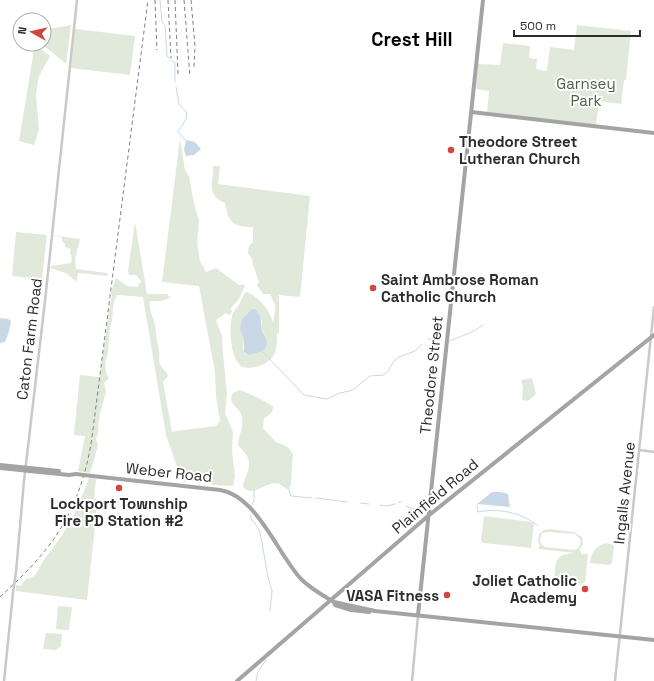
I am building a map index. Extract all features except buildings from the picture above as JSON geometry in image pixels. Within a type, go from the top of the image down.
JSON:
[{"type":"main road","name":"Theodore Street","points":[[418,615],[483,0]]},
{"type":"main road","points":[[471,112],[654,133]]},
{"type":"main road","name":"Plainfield Road","points":[[237,681],[332,601],[428,516],[652,336]]},
{"type":"main road","name":"Weber Road","points":[[0,465],[69,475],[73,474],[227,491],[242,499],[255,513],[302,580],[312,589],[332,601],[335,605],[351,610],[369,612],[371,610],[654,640]]},
{"type":"main road","name":"Weber Road","points":[[0,468],[25,469]]},
{"type":"main road","points":[[430,503],[434,507],[438,508]]},
{"type":"main road","points":[[419,524],[424,527],[427,532]]},
{"type":"street","name":"Caton Farm Road","points":[[4,681],[25,469],[77,0]]},
{"type":"street","name":"Ingalls Avenue","points":[[615,681],[654,307]]},
{"type":"street","points":[[640,450],[654,452]]},
{"type":"street","name":"Theodore Street","points":[[412,681],[418,615]]},
{"type":"green space","points":[[71,25],[66,64],[52,52],[52,29]]},
{"type":"green space","name":"Garnsey Park","points":[[577,25],[631,31],[626,80],[624,80],[621,104],[599,101],[596,126],[487,113],[489,91],[476,89],[478,64],[500,65],[503,43],[530,46],[529,58],[537,59],[536,69],[547,71],[550,47],[574,50]]},
{"type":"green space","points":[[75,29],[135,36],[130,75],[71,68]]},
{"type":"green space","points":[[34,52],[45,52],[50,56],[39,76],[36,94],[39,130],[34,145],[19,141]]},
{"type":"green space","points":[[180,139],[185,170],[189,176],[199,221],[197,242],[200,261],[206,272],[216,268],[239,285],[245,285],[239,299],[231,308],[232,312],[229,315],[226,313],[216,320],[222,336],[227,393],[225,413],[233,432],[232,451],[235,476],[233,486],[212,485],[210,481],[188,478],[185,482],[182,481],[166,435],[143,297],[117,295],[115,299],[110,327],[108,353],[105,363],[106,373],[109,378],[104,383],[106,392],[100,413],[96,439],[98,446],[90,473],[78,471],[85,436],[74,435],[80,375],[100,377],[112,296],[111,292],[116,278],[127,286],[138,287],[139,283],[142,282],[136,275],[129,275],[128,271],[135,222],[147,294],[167,294],[170,298],[161,301],[150,301],[150,310],[155,325],[161,366],[168,376],[163,382],[172,432],[216,426],[220,421],[216,397],[215,372],[199,286],[162,282]]},
{"type":"green space","points":[[213,166],[220,166],[218,184],[310,196],[300,297],[279,295],[279,333],[277,333],[276,349],[271,359],[258,367],[242,367],[238,363],[231,342],[231,319],[234,311],[246,292],[251,294],[263,304],[273,322],[276,307],[270,294],[263,294],[257,285],[259,282],[252,259],[248,253],[249,246],[253,242],[253,227],[241,226],[230,219],[225,203],[219,200],[213,192]],"holes":[[[249,312],[262,320],[262,329],[265,336],[250,355],[245,354],[243,348],[244,339],[241,331]]]},
{"type":"green space","points":[[16,232],[47,235],[42,279],[12,276]]},
{"type":"green space","points":[[52,235],[80,239],[75,259],[76,269],[107,273],[108,276],[78,273],[77,282],[66,273],[50,268],[51,266],[71,263],[72,259],[70,253],[71,249],[65,247],[62,237]]},
{"type":"green space","points":[[532,378],[536,394],[528,401],[522,400],[523,387],[521,380]]},
{"type":"green space","points":[[239,390],[257,397],[273,407],[272,412],[264,419],[263,428],[276,442],[288,447],[293,454],[291,484],[289,490],[275,483],[254,491],[247,490],[243,487],[249,462],[246,454],[238,445],[242,418],[240,411],[231,399],[233,393]]},
{"type":"green space","points":[[89,478],[96,479],[94,499],[98,499],[87,600],[16,591],[16,585],[21,586],[26,579],[35,575],[69,524]]},
{"type":"green space","points":[[484,516],[531,522],[534,524],[531,548],[483,543],[481,541]]},
{"type":"green space","points":[[549,529],[574,532],[582,537],[583,544],[579,550],[581,551],[581,554],[588,554],[585,582],[581,584],[554,581],[556,563],[560,557],[576,553],[538,549],[540,546],[538,541],[539,534],[544,530]],"holes":[[[547,532],[575,534],[580,539],[580,543],[578,548],[574,550],[545,547],[542,545],[540,540],[542,533]]]},
{"type":"green space","points":[[606,543],[614,545],[612,563],[609,565],[590,563],[594,550]]},
{"type":"green space","points":[[58,606],[72,607],[69,630],[56,629]]},
{"type":"green space","points":[[46,633],[62,634],[61,646],[56,650],[43,649]]},
{"type":"water","points":[[186,140],[195,142],[201,149],[194,155],[186,156],[184,150]]},
{"type":"water","points":[[252,309],[255,309],[260,317],[262,330],[267,340],[267,345],[260,352],[248,355],[244,352],[244,339],[240,330],[242,319]]},
{"type":"water","points":[[0,318],[11,321],[5,342],[0,343]]},
{"type":"water","points":[[492,492],[508,494],[510,507],[477,504]]},
{"type":"waterway","points":[[160,0],[162,22],[165,25],[167,56],[175,63],[175,82]]},
{"type":"waterway","points":[[176,87],[179,104],[187,113],[186,119],[178,132],[186,141]]},
{"type":"waterway","points":[[450,341],[474,331],[483,325]]},
{"type":"waterway","points":[[428,339],[441,339]]},
{"type":"waterway","points":[[262,351],[304,395],[327,399],[340,393],[353,390],[370,376],[384,375],[395,360],[415,351],[422,344]]},
{"type":"waterway","points":[[252,505],[254,500],[254,490]]},
{"type":"waterway","points":[[289,490],[291,496],[312,498]]},
{"type":"waterway","points":[[316,498],[347,502]]},
{"type":"waterway","points":[[360,503],[369,504]]},
{"type":"waterway","points":[[380,505],[387,506],[395,504]]},
{"type":"waterway","points":[[477,505],[478,512],[509,512],[523,517],[537,525]]},
{"type":"waterway","points":[[406,506],[423,513]]},
{"type":"waterway","points":[[250,515],[252,521],[255,523],[260,532],[272,591],[270,611]]},
{"type":"waterway","points":[[256,681],[258,672],[266,660]]},
{"type":"railway","points":[[0,597],[33,565],[62,527],[76,498],[86,468],[92,437],[148,0]]},
{"type":"railway","points":[[155,0],[157,50]]},
{"type":"railway","points":[[168,0],[171,58]]},
{"type":"railway","points":[[175,0],[178,74]]},
{"type":"railway","points":[[184,0],[190,77]]},
{"type":"railway","points":[[191,0],[195,46],[194,67]]},
{"type":"place","name":"Theodore Street Lutheran Church","points":[[451,150]]},
{"type":"place","name":"Saint Ambrose Roman Catholic Church","points":[[373,288]]},
{"type":"place","name":"Lockport Township Fire PD Station #2","points":[[119,488]]},
{"type":"place","name":"Joliet Catholic Academy","points":[[585,589]]},
{"type":"place","name":"VASA Fitness","points":[[447,595]]},
{"type":"district","name":"Crest Hill","points":[[412,39]]}]
